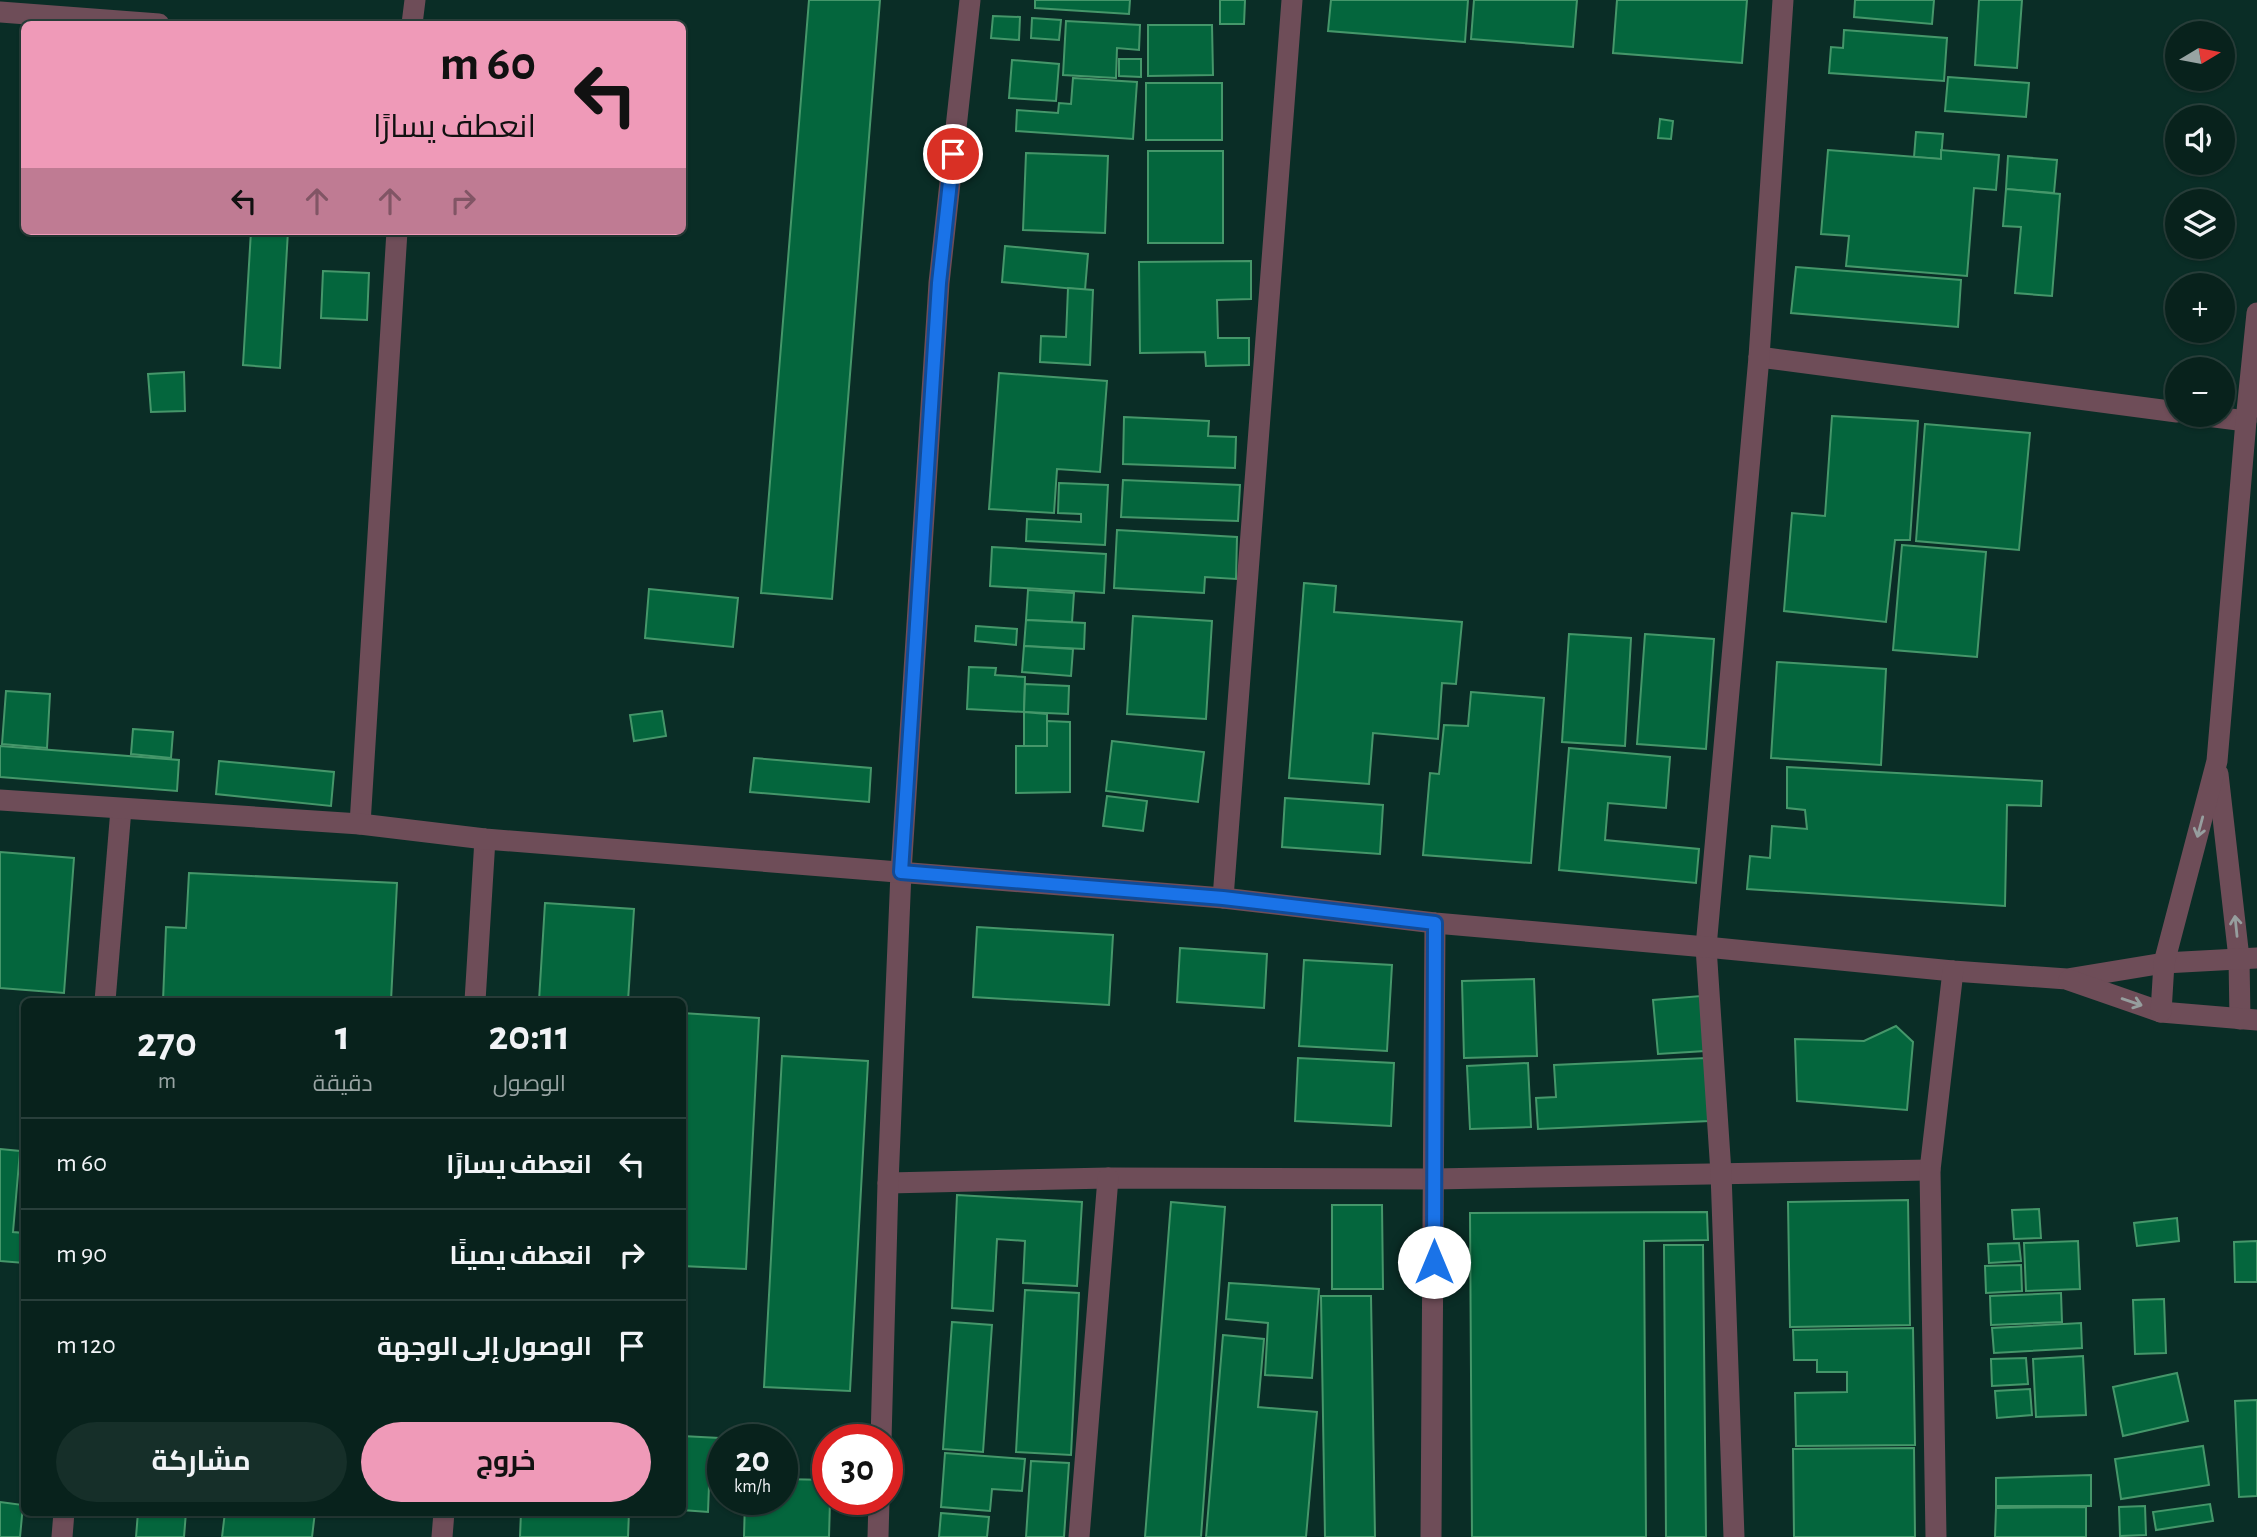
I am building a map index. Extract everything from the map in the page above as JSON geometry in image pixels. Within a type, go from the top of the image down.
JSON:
[{"type":"street","points":[[412,21],[415,0]]},
{"type":"street","points":[[881,1424],[901,872],[939,283],[970,0]]},
{"type":"street","points":[[1223,898],[1292,0]]},
{"type":"street","points":[[1734,1537],[1721,1172],[1706,947],[1759,357],[1783,0]]},
{"type":"street","points":[[0,12],[119,21]]},
{"type":"street","points":[[360,824],[397,235]]},
{"type":"street","points":[[2161,1012],[2164,964],[2217,761],[2257,313]]},
{"type":"street","points":[[1759,357],[2165,410]]},
{"type":"street","points":[[2235,420],[2246,421]]},
{"type":"street","points":[[2067,979],[2161,1012],[2249,1020],[2248,958],[2217,761]]},
{"type":"street","points":[[0,800],[360,824],[485,839],[1223,898],[1435,923],[1953,971],[2067,979],[2164,964],[2248,958]]},
{"type":"street","points":[[105,998],[121,809]]},
{"type":"street","points":[[475,998],[485,839]]},
{"type":"street","points":[[1431,1537],[1435,923]]},
{"type":"street","points":[[1936,1537],[1930,1170],[1953,971]]},
{"type":"street","points":[[888,1184],[1108,1178],[1434,1179],[1930,1170]]},
{"type":"street","points":[[1079,1537],[1108,1178]]},
{"type":"street","points":[[878,1537],[879,1515]]},
{"type":"street","points":[[62,1537],[64,1516]]},
{"type":"street","points":[[442,1537],[444,1516]]},
{"type":"building","points":[[809,0],[880,0],[832,599],[761,593]]},
{"type":"building","points":[[1035,0],[1130,0],[1129,14],[1035,8]]},
{"type":"building","points":[[1220,0],[1245,0],[1244,24],[1220,24]]},
{"type":"building","points":[[1331,0],[1468,0],[1465,42],[1328,31]]},
{"type":"building","points":[[1474,0],[1577,0],[1573,47],[1471,39]]},
{"type":"building","points":[[1617,0],[1747,0],[1742,63],[1613,53]]},
{"type":"building","points":[[1855,0],[1934,0],[1932,24],[1854,17]]},
{"type":"building","points":[[1979,0],[2022,0],[2017,68],[1975,65]]},
{"type":"building","points":[[993,16],[1020,17],[1019,40],[991,38]]},
{"type":"building","points":[[1032,18],[1061,20],[1059,40],[1031,38]]},
{"type":"building","points":[[1066,21],[1140,25],[1139,50],[1117,48],[1116,78],[1063,75]]},
{"type":"building","points":[[1148,25],[1212,25],[1213,75],[1148,76]]},
{"type":"building","points":[[1844,30],[1947,38],[1944,81],[1829,73],[1831,47],[1843,48]]},
{"type":"building","points":[[1119,59],[1141,59],[1141,77],[1119,76]]},
{"type":"building","points":[[1012,60],[1059,64],[1056,101],[1009,98]]},
{"type":"building","points":[[1948,77],[2029,83],[2026,117],[1945,111]]},
{"type":"building","points":[[1073,78],[1137,82],[1133,139],[1016,131],[1017,110],[1058,113],[1059,103],[1071,104]]},
{"type":"building","points":[[1146,83],[1222,83],[1222,140],[1146,140]]},
{"type":"building","points":[[1660,119],[1673,121],[1671,139],[1658,138]]},
{"type":"building","points":[[1916,132],[1943,134],[1941,159],[1914,157]]},
{"type":"building","points":[[1828,150],[1941,159],[1941,150],[1999,155],[1996,190],[1974,188],[1967,276],[1846,266],[1849,236],[1821,234]]},
{"type":"building","points":[[1148,151],[1223,151],[1223,243],[1148,243]]},
{"type":"building","points":[[1026,153],[1108,156],[1105,233],[1023,230]]},
{"type":"building","points":[[2008,156],[2057,160],[2054,193],[2006,189]]},
{"type":"building","points":[[2006,189],[2060,194],[2052,296],[2015,293],[2021,227],[2003,226]]},
{"type":"building","points":[[251,235],[288,235],[280,368],[243,365]]},
{"type":"building","points":[[1005,246],[1088,254],[1085,290],[1002,282]]},
{"type":"building","points":[[1251,261],[1251,299],[1217,300],[1218,338],[1249,338],[1249,365],[1206,366],[1205,352],[1140,353],[1139,262]]},
{"type":"building","points":[[1796,267],[1961,280],[1958,327],[1791,313]]},
{"type":"building","points":[[323,271],[369,273],[367,320],[321,318]]},
{"type":"building","points":[[1068,288],[1093,290],[1090,365],[1040,362],[1041,336],[1066,337]]},
{"type":"building","points":[[184,372],[185,411],[151,412],[148,374]]},
{"type":"building","points":[[999,373],[1107,381],[1100,472],[1057,469],[1054,513],[989,509]]},
{"type":"building","points":[[1832,416],[1918,421],[1910,540],[1895,540],[1886,622],[1784,611],[1792,513],[1825,516]]},
{"type":"building","points":[[1124,417],[1209,421],[1208,436],[1236,437],[1235,468],[1123,464]]},
{"type":"building","points":[[1925,424],[2030,433],[2019,550],[1916,541]]},
{"type":"building","points":[[1123,480],[1240,485],[1238,521],[1121,517]]},
{"type":"building","points":[[1059,483],[1108,485],[1105,545],[1026,541],[1027,519],[1081,522],[1081,514],[1058,513]]},
{"type":"building","points":[[1117,530],[1237,537],[1236,579],[1205,577],[1204,593],[1114,588]]},
{"type":"building","points":[[1902,545],[1986,552],[1977,657],[1893,650]]},
{"type":"building","points":[[992,547],[1106,554],[1104,593],[990,586]]},
{"type":"building","points":[[1304,583],[1336,586],[1334,612],[1462,622],[1456,684],[1442,683],[1438,739],[1373,733],[1369,784],[1289,778]]},
{"type":"building","points":[[649,589],[738,598],[733,647],[645,638]]},
{"type":"building","points":[[1028,590],[1074,593],[1072,622],[1026,620]]},
{"type":"building","points":[[1133,616],[1212,621],[1206,719],[1127,714]]},
{"type":"building","points":[[1026,620],[1085,623],[1084,649],[1024,646]]},
{"type":"building","points":[[976,626],[1017,629],[1016,645],[975,641]]},
{"type":"building","points":[[1569,634],[1631,638],[1625,746],[1562,742]]},
{"type":"building","points":[[1645,634],[1714,639],[1706,749],[1637,744]]},
{"type":"building","points":[[1024,646],[1073,649],[1071,676],[1022,672]]},
{"type":"building","points":[[1777,662],[1886,669],[1881,765],[1771,758]]},
{"type":"building","points":[[969,667],[996,668],[995,675],[1025,677],[1024,712],[967,709]]},
{"type":"building","points":[[1025,684],[1069,686],[1068,714],[1024,712]]},
{"type":"building","points":[[6,691],[50,694],[47,748],[2,744]]},
{"type":"building","points":[[1471,692],[1544,698],[1531,863],[1423,855],[1430,773],[1439,774],[1444,725],[1468,726]]},
{"type":"building","points":[[662,711],[666,736],[634,741],[630,715]]},
{"type":"building","points":[[1024,712],[1047,714],[1047,746],[1024,746]]},
{"type":"building","points":[[1047,721],[1070,722],[1070,792],[1016,793],[1016,746],[1047,746]]},
{"type":"building","points":[[133,729],[173,732],[171,758],[131,754]]},
{"type":"building","points":[[1112,741],[1204,752],[1198,802],[1106,791]]},
{"type":"building","points":[[0,746],[179,760],[177,791],[0,777]]},
{"type":"building","points":[[1569,748],[1670,757],[1666,808],[1608,803],[1605,840],[1699,849],[1696,883],[1559,870]]},
{"type":"building","points":[[754,758],[871,768],[869,802],[750,792]]},
{"type":"building","points":[[219,761],[334,772],[331,806],[216,794]]},
{"type":"building","points":[[1787,767],[2042,781],[2041,806],[2007,805],[2005,906],[1747,889],[1750,856],[1770,858],[1772,826],[1807,829],[1805,810],[1787,808]]},
{"type":"building","points":[[1107,796],[1147,801],[1143,831],[1103,826]]},
{"type":"building","points":[[1285,798],[1383,805],[1380,854],[1282,847]]},
{"type":"building","points":[[0,852],[74,858],[64,993],[0,988]]},
{"type":"building","points":[[189,873],[397,883],[391,998],[163,998],[166,927],[186,928]]},
{"type":"building","points":[[545,903],[634,909],[628,998],[539,998]]},
{"type":"building","points":[[977,927],[1113,935],[1109,1005],[973,997]]},
{"type":"building","points":[[1180,948],[1267,954],[1264,1008],[1177,1002]]},
{"type":"building","points":[[1304,960],[1392,965],[1387,1051],[1299,1046]]},
{"type":"building","points":[[1534,979],[1537,1056],[1464,1058],[1462,981]]},
{"type":"building","points":[[1701,996],[1705,1051],[1658,1054],[1653,1000]]},
{"type":"building","points":[[686,1013],[759,1018],[746,1269],[686,1266]]},
{"type":"building","points":[[1896,1026],[1913,1042],[1907,1110],[1797,1101],[1795,1039],[1864,1041]]},
{"type":"building","points":[[782,1056],[868,1061],[850,1391],[764,1387]]},
{"type":"building","points":[[1298,1058],[1394,1063],[1391,1126],[1295,1121]]},
{"type":"building","points":[[1706,1058],[1709,1121],[1538,1129],[1536,1098],[1556,1097],[1554,1065]]},
{"type":"building","points":[[1528,1063],[1531,1127],[1470,1129],[1467,1066]]},
{"type":"building","points":[[0,1149],[20,1151],[13,1232],[21,1233],[21,1263],[0,1261]]},
{"type":"building","points":[[957,1195],[1082,1202],[1077,1286],[1023,1283],[1025,1241],[997,1239],[993,1311],[952,1308]]},
{"type":"building","points":[[1908,1200],[1910,1325],[1790,1327],[1788,1202]]},
{"type":"building","points":[[1171,1202],[1225,1207],[1201,1537],[1145,1537]]},
{"type":"building","points":[[1332,1205],[1382,1205],[1383,1289],[1332,1289]]},
{"type":"building","points":[[2039,1209],[2041,1238],[2014,1239],[2012,1210]]},
{"type":"building","points":[[1707,1212],[1708,1240],[1644,1241],[1646,1537],[1472,1537],[1470,1213]]},
{"type":"building","points":[[2177,1218],[2179,1241],[2137,1246],[2134,1223]]},
{"type":"building","points":[[2078,1241],[2080,1289],[2026,1291],[2024,1243]]},
{"type":"building","points":[[2257,1241],[2257,1282],[2235,1282],[2234,1242]]},
{"type":"building","points":[[2019,1243],[2021,1261],[1989,1263],[1988,1244]]},
{"type":"building","points":[[1664,1245],[1703,1245],[1706,1537],[1666,1537]]},
{"type":"building","points":[[2021,1265],[2022,1291],[1986,1293],[1985,1266]]},
{"type":"building","points":[[1229,1283],[1319,1289],[1312,1378],[1265,1375],[1268,1323],[1226,1319]]},
{"type":"building","points":[[1025,1290],[1079,1293],[1071,1455],[1016,1452]]},
{"type":"building","points":[[2061,1293],[2062,1322],[1991,1325],[1990,1296]]},
{"type":"building","points":[[1321,1296],[1371,1296],[1375,1537],[1325,1537]]},
{"type":"building","points":[[2164,1299],[2166,1353],[2135,1354],[2133,1300]]},
{"type":"building","points":[[952,1322],[992,1325],[983,1452],[943,1449]]},
{"type":"building","points":[[2081,1323],[2082,1348],[1994,1353],[1992,1328]]},
{"type":"building","points":[[1913,1328],[1915,1445],[1796,1446],[1795,1393],[1847,1392],[1847,1372],[1817,1372],[1817,1360],[1794,1360],[1793,1330]]},
{"type":"building","points":[[1223,1335],[1264,1339],[1258,1407],[1317,1412],[1306,1537],[1206,1537]]},
{"type":"building","points":[[2083,1356],[2086,1415],[2036,1417],[2033,1359]]},
{"type":"building","points":[[2026,1358],[2028,1384],[1992,1386],[1991,1359]]},
{"type":"building","points":[[2177,1373],[2188,1421],[2123,1436],[2113,1387]]},
{"type":"building","points":[[2030,1389],[2032,1415],[1997,1418],[1995,1391]]},
{"type":"building","points":[[2257,1400],[2257,1496],[2239,1497],[2235,1401]]},
{"type":"building","points":[[686,1436],[707,1437],[707,1512],[686,1510]]},
{"type":"building","points":[[2203,1446],[2209,1485],[2121,1499],[2115,1459]]},
{"type":"building","points":[[1914,1448],[1915,1537],[1794,1537],[1793,1449]]},
{"type":"building","points":[[945,1453],[1025,1459],[1022,1491],[992,1489],[990,1511],[941,1507]]},
{"type":"building","points":[[1031,1461],[1069,1463],[1064,1537],[1026,1537]]},
{"type":"building","points":[[2091,1475],[2091,1506],[1996,1506],[1996,1478]]},
{"type":"building","points":[[798,1479],[812,1480],[812,1515],[830,1515],[829,1537],[744,1537],[745,1515],[798,1515]]},
{"type":"building","points":[[0,1502],[21,1505],[20,1537],[0,1537]]},
{"type":"building","points":[[2210,1504],[2213,1521],[2156,1530],[2153,1512]]},
{"type":"building","points":[[2145,1506],[2146,1535],[2120,1536],[2119,1507]]},
{"type":"building","points":[[2086,1507],[2086,1537],[1995,1537],[1996,1508]]},
{"type":"building","points":[[941,1513],[989,1517],[987,1537],[939,1537]]},
{"type":"building","points":[[138,1516],[186,1516],[184,1537],[136,1537]]},
{"type":"building","points":[[225,1516],[315,1516],[312,1537],[222,1537]]},
{"type":"building","points":[[521,1516],[629,1516],[628,1537],[520,1537]]},
{"type":"route","points":[[953,154],[939,283],[901,872],[1223,898],[1435,923],[1434,1262]]}]
